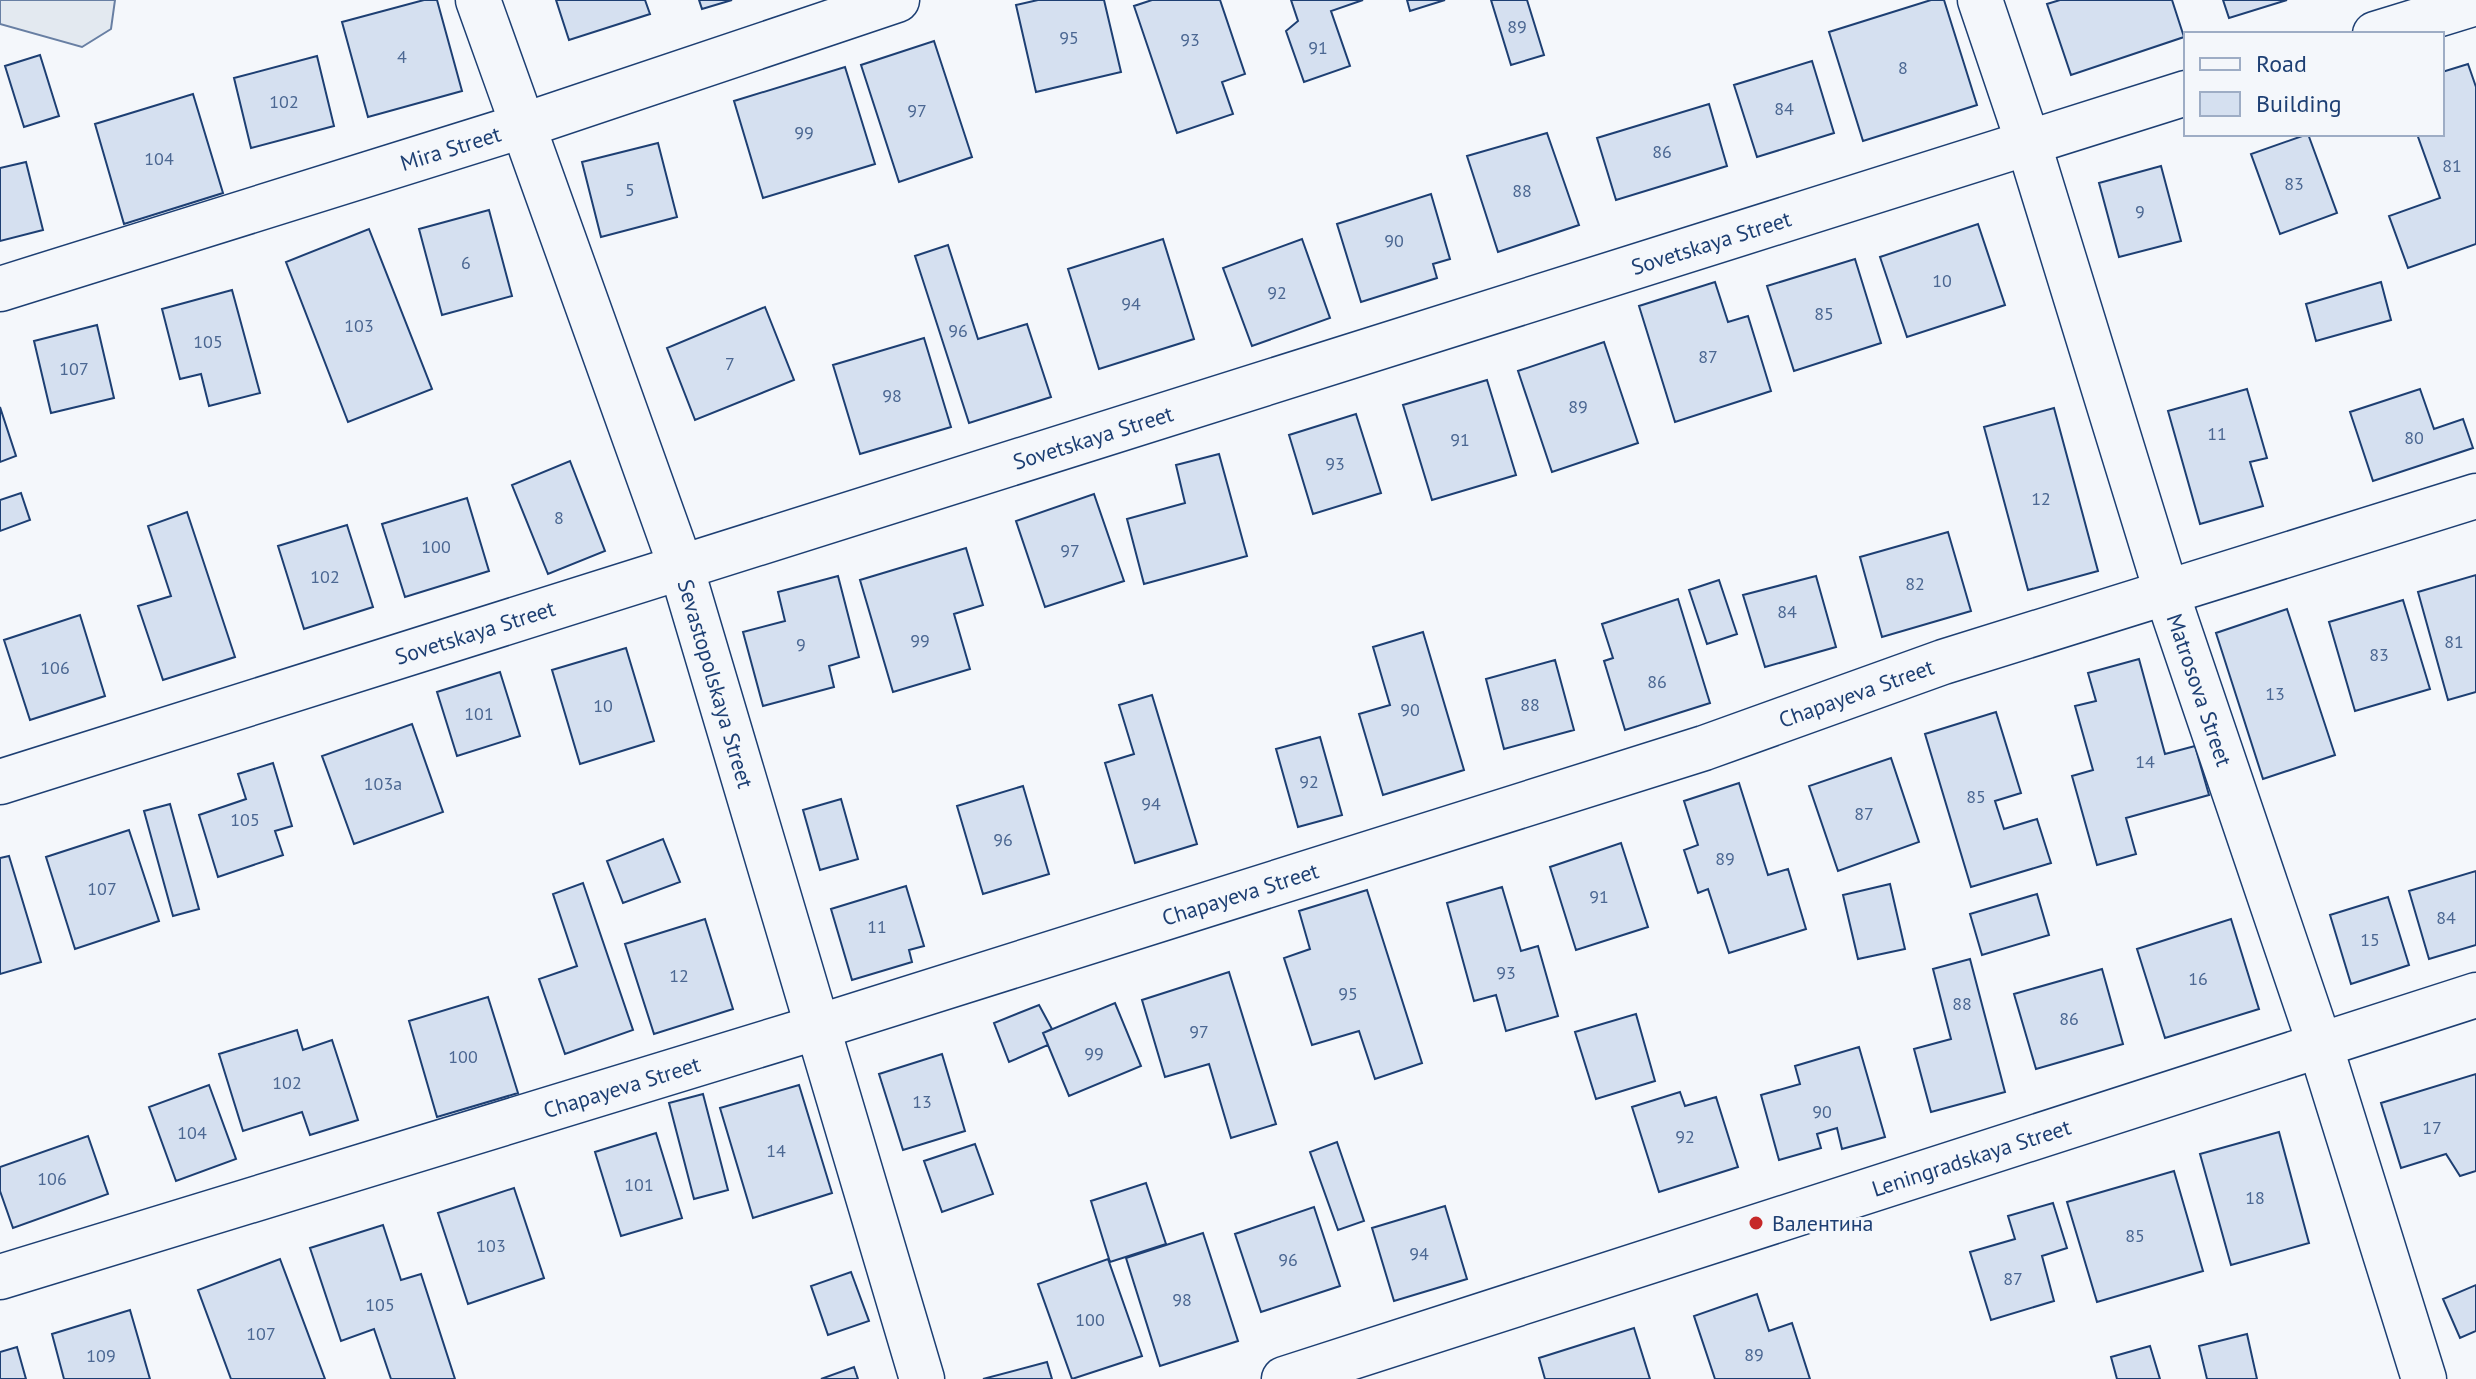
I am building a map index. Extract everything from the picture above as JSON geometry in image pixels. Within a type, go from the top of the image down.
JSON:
[{"type":"street","name":"Sevastopolskaya Street","points":[[478,0],[681,567],[922,1379]]},
{"type":"street","name":"Mira Street","points":[[0,289],[525,125],[897,0]]},
{"type":"street","name":"Matrosova Street","points":[[1980,0],[2028,142],[2167,594],[2320,1045],[2424,1379]]},
{"type":"street","points":[[2382,32],[2476,3]]},
{"type":"street","name":"Sovetskaya Street","points":[[0,782],[2184,94]]},
{"type":"street","name":"Chapayeva Street","points":[[0,1277],[818,1027],[1690,753],[1943,662],[2476,496]]},
{"type":"street","name":"Leningradskaya Street","points":[[1284,1379],[2476,995]]},
{"type":"shaded area","points":[[0,0],[115,0],[111,29],[82,47],[0,24]]},
{"type":"building","points":[[424,0],[437,0],[462,91],[368,117],[342,22]]},
{"type":"building","points":[[556,0],[645,0],[650,14],[569,40]]},
{"type":"building","points":[[699,0],[732,0],[702,9]]},
{"type":"building","points":[[1038,0],[1104,0],[1121,72],[1036,92],[1016,5]]},
{"type":"building","points":[[1152,0],[1220,0],[1245,74],[1222,82],[1233,114],[1177,133],[1134,6]]},
{"type":"building","points":[[1291,0],[1363,0],[1331,11],[1350,66],[1304,82],[1286,31],[1298,21]]},
{"type":"building","points":[[1407,0],[1445,0],[1410,11]]},
{"type":"building","points":[[1491,0],[1527,0],[1544,55],[1511,65]]},
{"type":"building","points":[[1931,0],[1944,0],[1977,105],[1863,141],[1829,32]]},
{"type":"building","points":[[2060,0],[2172,0],[2184,37],[2071,75],[2047,4]]},
{"type":"building","points":[[2223,0],[2287,0],[2229,18]]},
{"type":"building","points":[[934,41],[972,157],[899,182],[861,65]]},
{"type":"building","points":[[40,55],[59,116],[24,127],[5,66]]},
{"type":"building","points":[[317,56],[334,126],[251,148],[234,78]]},
{"type":"building","points":[[1812,61],[1834,133],[1757,157],[1734,85]]},
{"type":"building","points":[[2468,64],[2476,87],[2476,244],[2408,268],[2389,216],[2440,198],[2418,136],[2444,136],[2444,71]]},
{"type":"building","points":[[845,67],[875,164],[763,198],[734,101]]},
{"type":"building","points":[[193,94],[223,193],[124,224],[95,124]]},
{"type":"building","points":[[1709,104],[1727,166],[1616,200],[1597,138]]},
{"type":"building","points":[[1547,133],[1579,225],[1498,252],[1467,156]]},
{"type":"building","points":[[2309,136],[2337,213],[2280,234],[2251,154]]},
{"type":"building","points":[[658,143],[677,217],[601,237],[582,162]]},
{"type":"building","points":[[26,162],[43,230],[0,241],[0,168]]},
{"type":"building","points":[[2161,166],[2181,241],[2119,257],[2099,183]]},
{"type":"building","points":[[1431,194],[1450,259],[1433,264],[1437,278],[1361,302],[1337,224]]},
{"type":"building","points":[[489,210],[512,296],[442,315],[419,229]]},
{"type":"building","points":[[1978,224],[2005,305],[1907,337],[1880,257]]},
{"type":"building","points":[[369,229],[432,389],[348,422],[286,262]]},
{"type":"building","points":[[1163,239],[1194,339],[1099,369],[1068,269]]},
{"type":"building","points":[[1302,239],[1330,318],[1252,346],[1223,268]]},
{"type":"building","points":[[948,245],[978,339],[1027,324],[1051,397],[969,423],[915,256]]},
{"type":"building","points":[[1855,259],[1881,343],[1794,371],[1767,286]]},
{"type":"building","points":[[1715,282],[1728,322],[1748,316],[1771,391],[1675,422],[1639,306]]},
{"type":"building","points":[[2381,282],[2391,320],[2316,341],[2306,304]]},
{"type":"building","points":[[232,290],[260,393],[209,406],[201,374],[180,379],[162,309]]},
{"type":"building","points":[[765,307],[794,380],[695,420],[667,348]]},
{"type":"building","points":[[97,325],[114,398],[51,413],[34,341]]},
{"type":"building","points":[[924,338],[951,427],[860,454],[833,365]]},
{"type":"building","points":[[1604,342],[1638,443],[1552,472],[1518,371]]},
{"type":"building","points":[[1487,380],[1516,475],[1432,500],[1403,405]]},
{"type":"building","points":[[2247,389],[2267,458],[2250,462],[2263,506],[2200,524],[2168,411]]},
{"type":"building","points":[[2420,389],[2434,429],[2463,419],[2473,448],[2373,481],[2350,412]]},
{"type":"building","points":[[0,407],[16,456],[0,462]]},
{"type":"building","points":[[2054,408],[2098,571],[2028,590],[1984,427]]},
{"type":"building","points":[[1356,414],[1381,493],[1313,514],[1289,435]]},
{"type":"building","points":[[1219,454],[1247,556],[1144,584],[1127,519],[1185,503],[1176,465]]},
{"type":"building","points":[[570,461],[605,551],[548,574],[512,485]]},
{"type":"building","points":[[21,493],[30,520],[0,531],[0,500]]},
{"type":"building","points":[[1094,494],[1124,581],[1045,607],[1016,521]]},
{"type":"building","points":[[467,498],[489,571],[405,597],[382,524]]},
{"type":"building","points":[[187,512],[235,657],[163,680],[138,606],[171,596],[148,526]]},
{"type":"building","points":[[347,525],[373,607],[304,629],[278,546]]},
{"type":"building","points":[[1948,532],[1971,611],[1882,637],[1860,557]]},
{"type":"building","points":[[966,548],[983,605],[954,614],[970,669],[893,692],[860,580]]},
{"type":"building","points":[[2476,575],[2476,692],[2448,700],[2418,592]]},
{"type":"building","points":[[838,576],[859,657],[829,666],[834,687],[763,706],[743,632],[785,621],[778,592]]},
{"type":"building","points":[[1816,576],[1836,647],[1765,667],[1743,595]]},
{"type":"building","points":[[1719,580],[1737,634],[1707,644],[1689,590]]},
{"type":"building","points":[[1678,599],[1710,703],[1625,730],[1604,661],[1613,658],[1602,624]]},
{"type":"building","points":[[2403,600],[2430,689],[2355,711],[2329,622]]},
{"type":"building","points":[[2287,609],[2335,755],[2263,779],[2216,633]]},
{"type":"building","points":[[80,615],[105,696],[30,720],[4,640]]},
{"type":"building","points":[[1423,632],[1464,770],[1383,795],[1359,714],[1390,705],[1373,647]]},
{"type":"building","points":[[626,648],[654,741],[580,764],[552,670]]},
{"type":"building","points":[[2139,659],[2165,754],[2195,746],[2209,795],[2126,818],[2136,854],[2097,865],[2072,776],[2093,770],[2075,706],[2096,701],[2088,673]]},
{"type":"building","points":[[1555,660],[1574,730],[1504,749],[1486,679]]},
{"type":"building","points":[[500,672],[520,736],[457,756],[437,692]]},
{"type":"building","points":[[1152,695],[1197,844],[1135,863],[1105,763],[1134,754],[1119,705]]},
{"type":"building","points":[[1996,712],[2021,793],[1995,801],[2004,829],[2037,819],[2051,863],[1971,887],[1925,734]]},
{"type":"building","points":[[412,724],[443,812],[354,844],[322,756]]},
{"type":"building","points":[[1320,737],[1342,815],[1298,827],[1276,749]]},
{"type":"building","points":[[1891,758],[1919,842],[1838,871],[1809,786]]},
{"type":"building","points":[[273,763],[292,826],[275,831],[283,855],[218,877],[199,815],[246,799],[238,774]]},
{"type":"building","points":[[1739,783],[1768,875],[1788,869],[1806,929],[1729,953],[1708,889],[1698,893],[1684,850],[1698,845],[1684,801]]},
{"type":"building","points":[[1023,786],[1049,874],[983,894],[957,806]]},
{"type":"building","points":[[841,799],[858,859],[820,870],[803,810]]},
{"type":"building","points":[[170,804],[199,909],[173,916],[144,811]]},
{"type":"building","points":[[129,830],[159,921],[75,949],[46,857]]},
{"type":"building","points":[[663,839],[680,882],[623,903],[607,861]]},
{"type":"building","points":[[1621,843],[1648,927],[1576,950],[1550,867]]},
{"type":"building","points":[[9,856],[41,962],[0,974],[0,858]]},
{"type":"building","points":[[2476,871],[2476,945],[2429,959],[2409,891]]},
{"type":"building","points":[[583,883],[633,1030],[565,1054],[539,979],[577,966],[553,894]]},
{"type":"building","points":[[1890,884],[1905,949],[1858,959],[1843,895]]},
{"type":"building","points":[[906,886],[924,946],[909,950],[912,962],[852,980],[831,909]]},
{"type":"building","points":[[1502,887],[1521,951],[1538,946],[1558,1016],[1506,1031],[1496,995],[1474,1001],[1447,903]]},
{"type":"building","points":[[1367,890],[1422,1063],[1375,1079],[1359,1031],[1312,1045],[1284,958],[1310,949],[1299,911]]},
{"type":"building","points":[[2037,894],[2049,935],[1982,955],[1970,914]]},
{"type":"building","points":[[2388,897],[2409,965],[2351,984],[2330,915]]},
{"type":"building","points":[[705,919],[733,1009],[654,1034],[625,944]]},
{"type":"building","points":[[2231,919],[2259,1009],[2165,1038],[2137,949]]},
{"type":"building","points":[[1970,959],[2005,1092],[1931,1112],[1914,1049],[1951,1039],[1933,969]]},
{"type":"building","points":[[2102,969],[2123,1044],[2036,1069],[2014,994]]},
{"type":"building","points":[[1229,972],[1276,1124],[1231,1138],[1209,1064],[1165,1077],[1142,1000]]},
{"type":"building","points":[[488,997],[518,1093],[437,1117],[409,1021]]},
{"type":"building","points":[[1115,1003],[1141,1066],[1069,1096],[1043,1033]]},
{"type":"building","points":[[1039,1005],[1052,1029],[1043,1033],[1048,1045],[1009,1062],[994,1023]]},
{"type":"building","points":[[1636,1014],[1655,1081],[1596,1099],[1575,1032]]},
{"type":"building","points":[[297,1030],[303,1050],[332,1040],[358,1120],[310,1135],[302,1112],[243,1131],[219,1054]]},
{"type":"building","points":[[1859,1047],[1885,1137],[1842,1149],[1837,1128],[1817,1134],[1821,1148],[1779,1160],[1761,1095],[1800,1084],[1795,1066]]},
{"type":"building","points":[[942,1054],[965,1131],[903,1150],[879,1074]]},
{"type":"building","points":[[2476,1074],[2476,1171],[2460,1176],[2446,1154],[2401,1168],[2381,1103]]},
{"type":"building","points":[[209,1085],[236,1159],[176,1181],[149,1107]]},
{"type":"building","points":[[799,1085],[832,1193],[753,1218],[720,1108]]},
{"type":"building","points":[[1680,1092],[1685,1106],[1716,1097],[1738,1167],[1659,1192],[1632,1107]]},
{"type":"building","points":[[703,1094],[728,1190],[694,1199],[669,1103]]},
{"type":"building","points":[[2279,1132],[2309,1243],[2231,1265],[2200,1154]]},
{"type":"building","points":[[656,1133],[682,1218],[621,1236],[595,1152]]},
{"type":"building","points":[[88,1136],[108,1194],[13,1228],[0,1191],[0,1167]]},
{"type":"building","points":[[1337,1142],[1364,1221],[1338,1230],[1310,1152]]},
{"type":"building","points":[[975,1144],[993,1194],[942,1212],[924,1161]]},
{"type":"building","points":[[2174,1171],[2203,1271],[2097,1302],[2067,1202]]},
{"type":"building","points":[[1146,1183],[1166,1244],[1110,1262],[1091,1201]]},
{"type":"building","points":[[514,1188],[544,1278],[468,1304],[438,1213]]},
{"type":"building","points":[[2053,1203],[2067,1248],[2042,1256],[2054,1301],[1991,1320],[1970,1252],[2015,1239],[2008,1216]]},
{"type":"building","points":[[1445,1206],[1467,1279],[1394,1301],[1372,1228]]},
{"type":"building","points":[[1314,1207],[1340,1286],[1261,1312],[1235,1234]]},
{"type":"building","points":[[383,1225],[401,1280],[421,1274],[455,1379],[391,1379],[374,1329],[341,1341],[310,1248]]},
{"type":"building","points":[[1203,1233],[1238,1341],[1160,1366],[1126,1258]]},
{"type":"building","points":[[280,1259],[325,1379],[231,1379],[198,1290]]},
{"type":"building","points":[[1108,1259],[1142,1356],[1072,1379],[1038,1284]]},
{"type":"building","points":[[851,1272],[869,1321],[828,1335],[811,1286]]},
{"type":"building","points":[[2476,1285],[2476,1331],[2460,1338],[2443,1299]]},
{"type":"building","points":[[1757,1294],[1769,1331],[1792,1323],[1810,1379],[1715,1379],[1694,1316]]},
{"type":"building","points":[[130,1310],[150,1379],[64,1379],[52,1334]]},
{"type":"building","points":[[1634,1328],[1650,1379],[1545,1379],[1539,1358]]},
{"type":"building","points":[[2247,1334],[2257,1379],[2207,1379],[2199,1346]]},
{"type":"building","points":[[2150,1346],[2160,1379],[2117,1379],[2111,1357]]},
{"type":"building","points":[[17,1347],[26,1379],[0,1379],[0,1352]]},
{"type":"building","points":[[1047,1362],[1052,1379],[983,1379]]},
{"type":"building","points":[[854,1367],[858,1379],[821,1379]]},
{"type":"place","name":"Валентина","points":[[1756,1223]]}]
